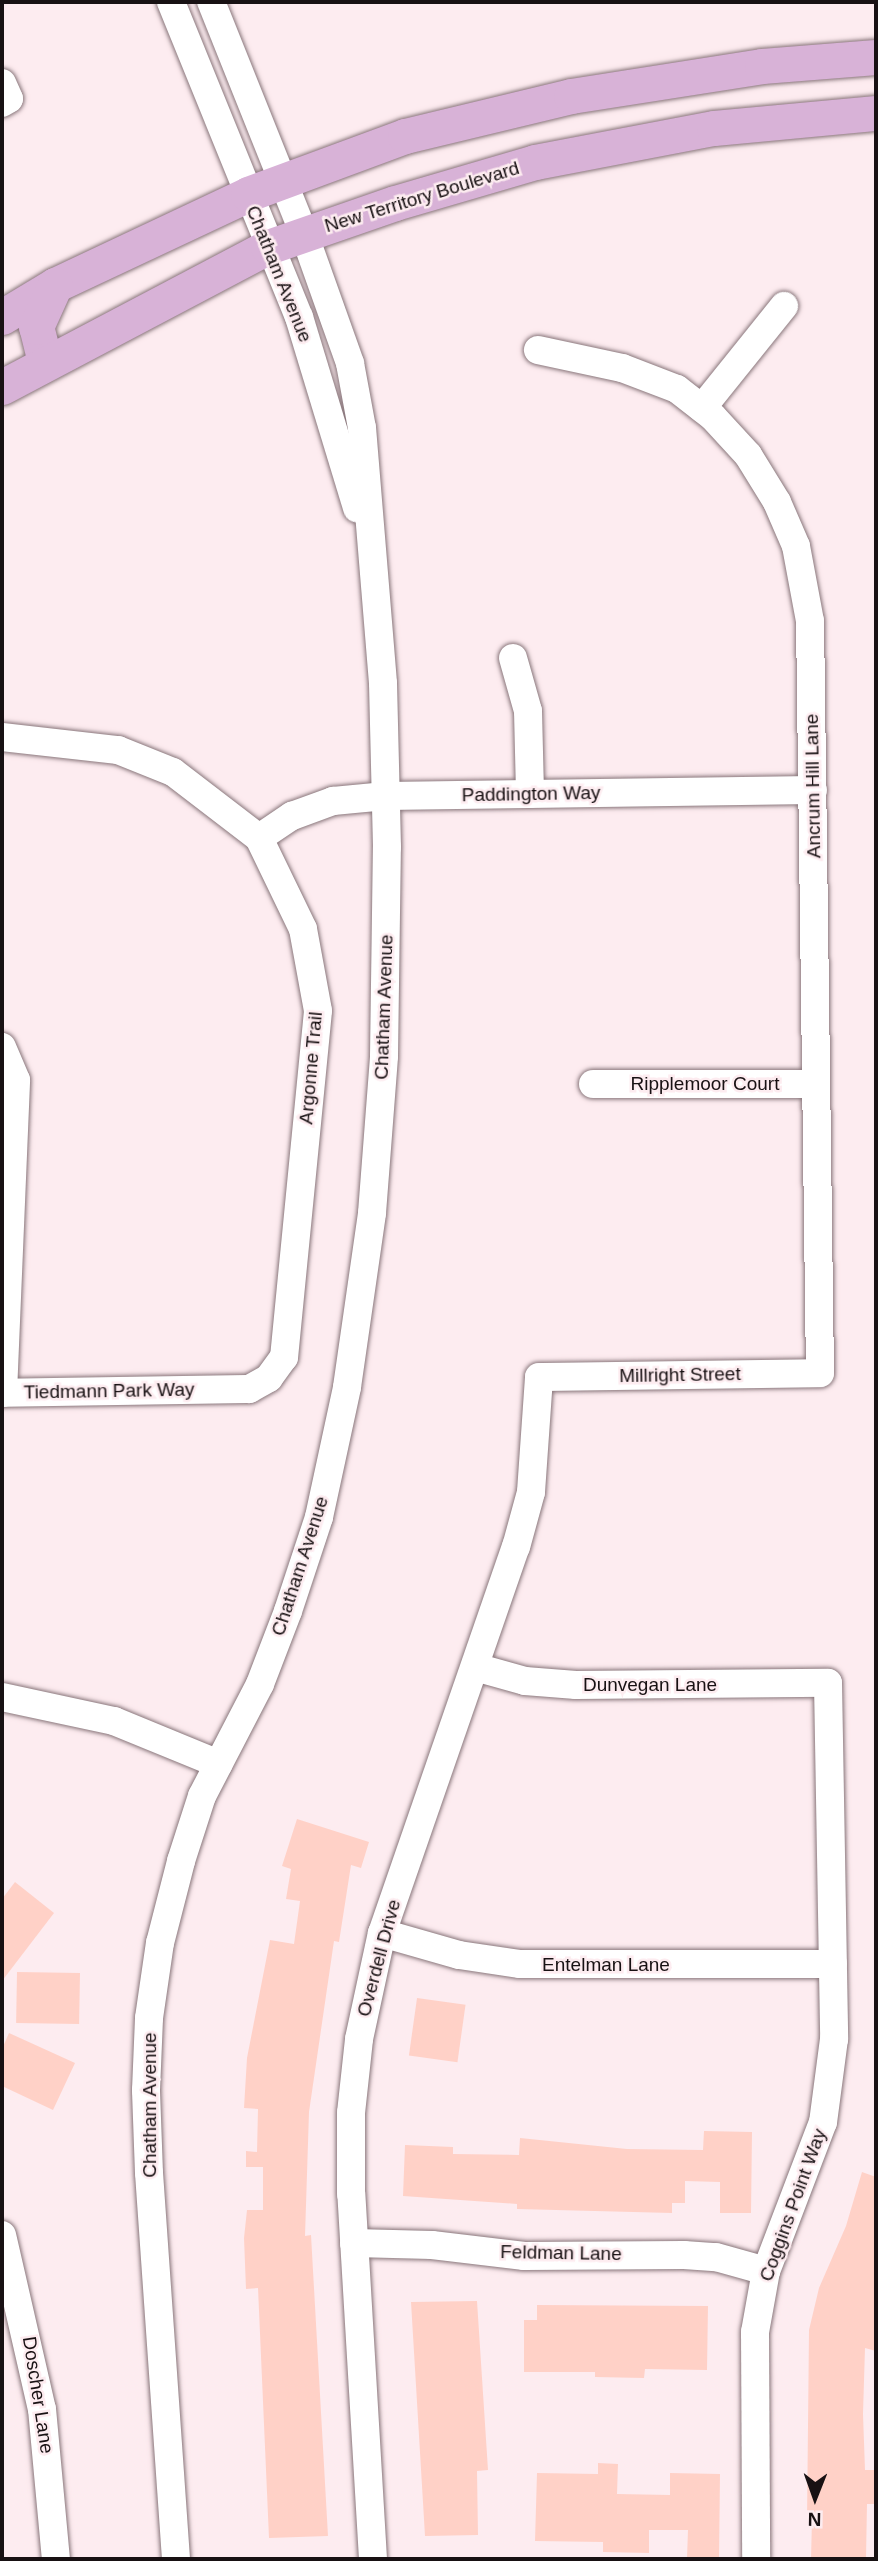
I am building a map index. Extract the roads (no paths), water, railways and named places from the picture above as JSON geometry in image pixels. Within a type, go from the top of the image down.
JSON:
[{"type":"main road","points":[[2,317],[55,285],[248,194],[405,136],[570,96],[762,66],[876,57]]},
{"type":"main road","name":"New Territory Boulevard","points":[[2,387],[268,247],[304,234],[535,162],[714,128],[876,113]]},
{"type":"main road","points":[[45,362],[36,327],[40,311],[55,285]]},
{"type":"street","name":"Chatham Avenue","points":[[171,2],[268,247],[299,317],[372,552]]},
{"type":"street","name":"Chatham Avenue","points":[[176,2559],[149,2173],[149,2030],[160,1942],[181,1861],[202,1796],[260,1684],[319,1517],[347,1387],[372,1213],[384,1056],[386,796],[383,683],[362,428],[351,363],[304,234],[211,2]]},
{"type":"street","points":[[702,408],[784,306]]},
{"type":"street","name":"Ancrum Hill Lane","points":[[538,351],[622,368],[677,389],[702,408],[748,455],[777,502],[796,545],[810,621],[820,1373]]},
{"type":"street","points":[[513,658],[528,711],[530,794]]},
{"type":"street","name":"Argonne Trail","points":[[2,737],[118,750],[173,772],[259,838],[303,929],[318,1011],[284,1357],[269,1378]]},
{"type":"street","name":"Paddington Way","points":[[259,838],[292,816],[333,801],[386,796],[813,790]]},
{"type":"street","name":"Tiedmann Park Way","points":[[2,1047],[16,1080],[3,1393],[248,1389],[269,1378]]},
{"type":"street","name":"Ripplemoor Court","points":[[593,1084],[816,1084]]},
{"type":"street","name":"Millright Street","points":[[539,1377],[820,1373]]},
{"type":"street","name":"Overdell Drive","points":[[373,2559],[354,2243],[351,2113],[359,2039],[383,1933],[475,1667],[531,1492],[539,1377]]},
{"type":"street","name":"Dunvegan Lane","points":[[475,1667],[526,1681],[576,1685],[828,1683]]},
{"type":"street","name":"Coggins Point Way","points":[[756,2559],[753,2380],[755,2332],[766,2271],[824,2122],[834,2039],[828,1683]]},
{"type":"street","points":[[2,1697],[114,1721],[219,1764]]},
{"type":"street","name":"Entelman Lane","points":[[383,1933],[459,1955],[520,1964],[832,1964]]},
{"type":"street","name":"Doscher Lane","points":[[2,2235],[42,2409],[56,2559]]},
{"type":"street","name":"Feldman Lane","points":[[354,2243],[432,2245],[524,2256],[684,2255],[716,2258],[766,2271]]}]
